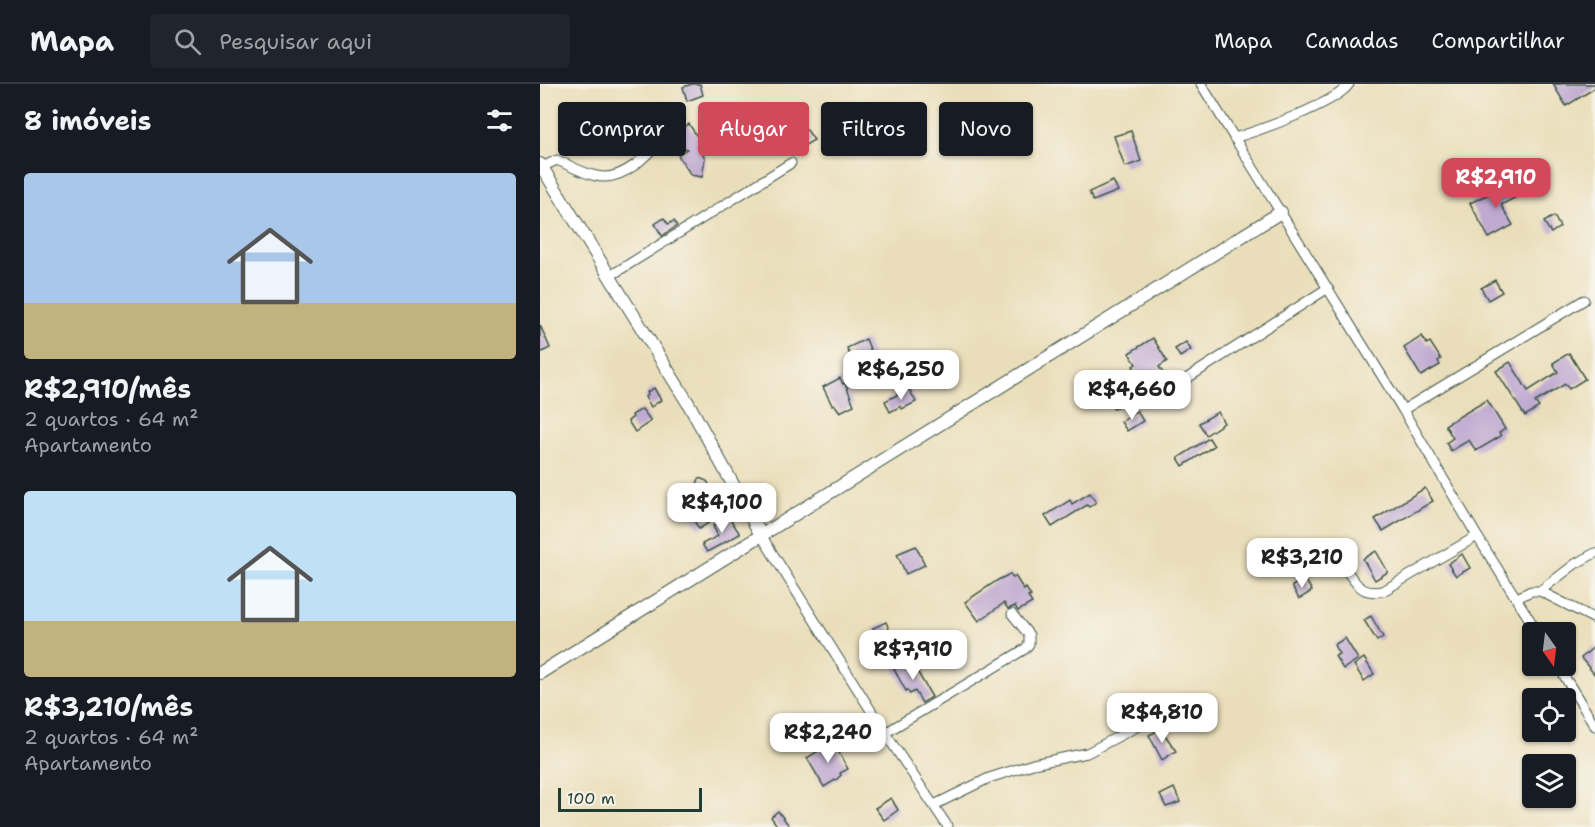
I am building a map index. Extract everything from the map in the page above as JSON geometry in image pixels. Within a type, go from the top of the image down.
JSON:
[{"type":"street","points":[[1201,84],[1531,622]]},
{"type":"street","points":[[1234,138],[1270,127],[1316,106],[1345,90],[1349,84]]},
{"type":"street","points":[[644,156],[634,166],[616,176],[604,178],[593,176],[557,160],[541,165],[688,403],[761,535],[885,733],[948,827]]},
{"type":"street","points":[[610,276],[791,163]]},
{"type":"street","points":[[540,673],[1281,212]]},
{"type":"street","points":[[1161,395],[1328,288]]},
{"type":"street","points":[[1403,410],[1584,300]]},
{"type":"street","points":[[1349,574],[1357,586],[1365,592],[1383,591],[1477,536]]},
{"type":"street","points":[[1540,591],[1571,566],[1595,553]]},
{"type":"street","points":[[1517,598],[1531,591],[1540,591],[1595,619]]},
{"type":"street","points":[[885,733],[1024,649],[1029,644],[1029,634],[1012,614]]},
{"type":"street","points":[[1564,676],[1595,726]]},
{"type":"street","points":[[934,805],[989,778],[1064,756],[1087,753],[1142,724]]},
{"type":"building","points":[[700,84],[703,95],[687,101],[683,87]]},
{"type":"building","points":[[1553,84],[1595,84],[1595,88],[1566,106]]},
{"type":"building","points":[[689,124],[698,138],[698,156],[705,158],[702,177],[691,175],[679,156],[686,156],[686,126]]},
{"type":"building","points":[[1131,131],[1141,161],[1125,167],[1114,136]]},
{"type":"building","points":[[809,133],[814,140],[809,143]]},
{"type":"building","points":[[1517,180],[1524,193],[1501,205],[1513,225],[1489,238],[1470,203]]},
{"type":"building","points":[[1113,181],[1118,191],[1093,201],[1089,192]]},
{"type":"building","points":[[1554,216],[1560,227],[1551,233],[1544,222]]},
{"type":"building","points":[[664,218],[668,224],[674,221],[677,226],[662,236],[655,224]]},
{"type":"building","points":[[1495,280],[1502,292],[1488,300],[1481,288]]},
{"type":"building","points":[[540,325],[550,348],[540,353]]},
{"type":"building","points":[[1422,336],[1427,344],[1430,342],[1441,359],[1438,361],[1440,365],[1421,376],[1404,348]]},
{"type":"building","points":[[1153,338],[1167,361],[1159,367],[1169,382],[1154,393],[1147,382],[1144,384],[1133,366],[1136,364],[1129,353]]},
{"type":"building","points":[[866,339],[874,359],[854,365],[847,348]]},
{"type":"building","points":[[1186,342],[1191,350],[1180,357],[1175,349]]},
{"type":"building","points":[[1569,353],[1585,379],[1569,389],[1565,384],[1535,402],[1539,407],[1525,416],[1496,371],[1510,362],[1528,391],[1558,372],[1553,363]]},
{"type":"building","points":[[840,378],[843,384],[845,383],[854,405],[840,412],[834,404],[832,405],[823,387]]},
{"type":"building","points":[[1119,387],[1128,399],[1114,409],[1105,397]]},
{"type":"building","points":[[654,388],[661,400],[651,407],[645,397],[648,395],[647,392]]},
{"type":"building","points":[[909,389],[916,402],[890,412],[885,401]]},
{"type":"building","points":[[1487,400],[1505,429],[1499,433],[1501,436],[1476,451],[1469,440],[1451,451],[1446,443],[1453,438],[1445,425]]},
{"type":"building","points":[[642,409],[651,421],[635,432],[628,421],[633,417],[632,415]]},
{"type":"building","points":[[1137,411],[1143,421],[1127,431],[1121,422]]},
{"type":"building","points":[[1218,412],[1224,423],[1206,435],[1199,423]]},
{"type":"building","points":[[1209,438],[1214,446],[1183,466],[1178,458]]},
{"type":"building","points":[[699,478],[707,481],[720,503],[705,513],[710,522],[699,529],[680,503],[686,497],[694,495]]},
{"type":"building","points":[[1425,488],[1433,501],[1383,531],[1375,519]]},
{"type":"building","points":[[1090,493],[1096,502],[1089,507],[1087,505],[1052,527],[1045,516],[1070,500],[1072,504]]},
{"type":"building","points":[[728,516],[740,534],[707,552],[702,544],[718,536],[713,526]]},
{"type":"building","points":[[916,546],[925,565],[906,574],[897,554]]},
{"type":"building","points":[[1376,551],[1388,572],[1375,580],[1363,559]]},
{"type":"building","points":[[1462,554],[1470,568],[1456,576],[1448,564]]},
{"type":"building","points":[[1010,574],[1013,578],[1015,576],[1024,590],[1026,588],[1032,603],[1018,611],[1015,606],[1008,609],[1004,603],[979,621],[965,602]]},
{"type":"building","points":[[1305,579],[1312,591],[1299,599],[1292,586]]},
{"type":"building","points":[[1371,616],[1383,637],[1377,641],[1364,620]]},
{"type":"building","points":[[886,622],[890,632],[878,638],[873,628]]},
{"type":"building","points":[[1345,638],[1358,659],[1343,669],[1335,656],[1339,654],[1334,645]]},
{"type":"building","points":[[1595,646],[1595,675],[1581,658]]},
{"type":"building","points":[[1364,658],[1374,674],[1364,681],[1354,665]]},
{"type":"building","points":[[910,659],[932,697],[922,703],[915,691],[910,694],[906,691],[894,669]]},
{"type":"building","points":[[1161,729],[1176,751],[1162,760],[1149,735]]},
{"type":"building","points":[[833,742],[848,769],[824,787],[807,758]]},
{"type":"building","points":[[1174,788],[1180,802],[1166,807],[1160,795]]},
{"type":"building","points":[[891,798],[898,810],[884,820],[875,808]]},
{"type":"building","points":[[778,811],[790,827],[778,827],[771,817]]}]
